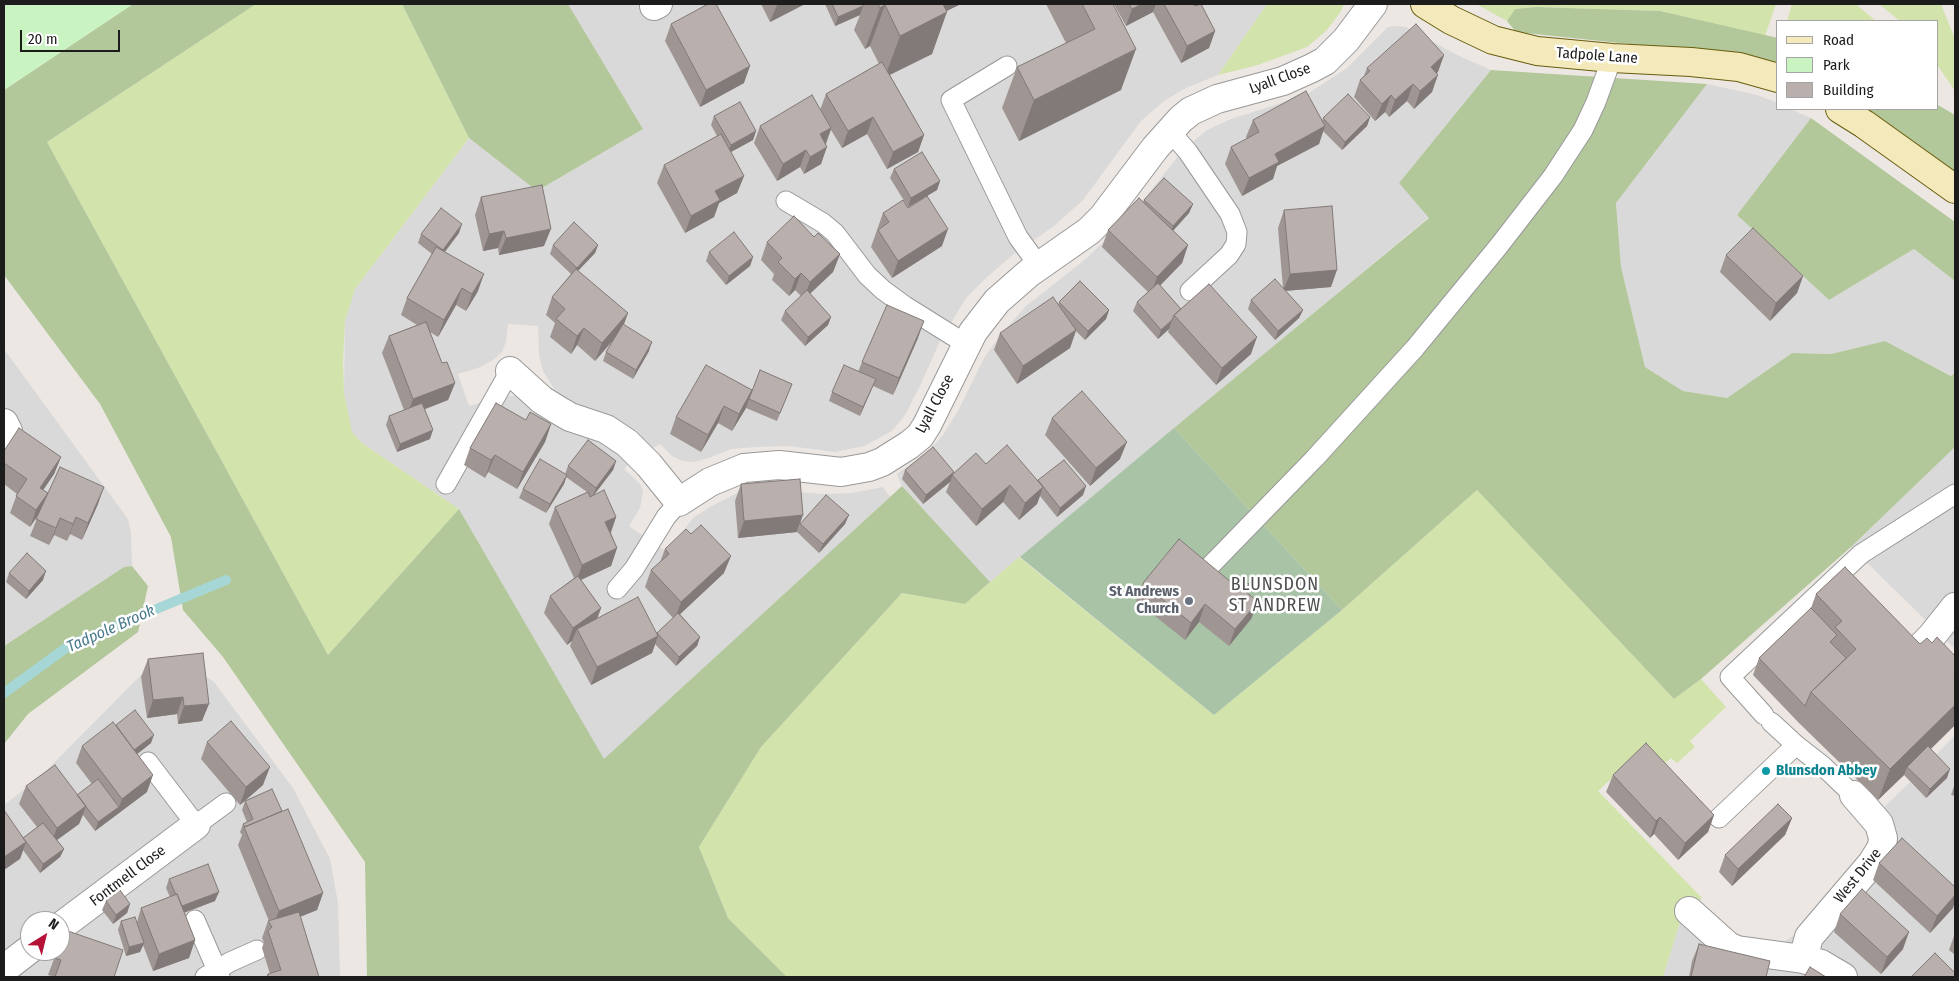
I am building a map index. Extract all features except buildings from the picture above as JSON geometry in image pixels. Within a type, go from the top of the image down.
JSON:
[{"type":"street","name":"Lyall Close","points":[[679,502],[710,482],[744,468],[779,465],[841,472],[870,467],[882,462],[909,445],[920,436],[927,425],[966,344],[997,301],[1039,266],[1089,231],[1169,130],[1181,119],[1202,105],[1283,81],[1312,68],[1346,40],[1372,4]]},
{"type":"street","name":"Tadpole Lane","points":[[1425,4],[1452,20],[1493,40],[1537,51],[1739,67],[1776,77]]},
{"type":"street","points":[[1842,110],[1955,189]]},
{"type":"street","points":[[510,372],[542,400],[558,410],[570,417],[606,430],[627,443],[649,465],[679,502]]},
{"type":"street","points":[[4,423],[8,431],[4,444]]},
{"type":"street","points":[[1906,662],[1931,637],[1955,607]]},
{"type":"street","name":"West Drive","points":[[1803,959],[1809,936],[1872,863],[1882,847],[1883,838],[1879,824],[1851,792]]},
{"type":"street","name":"Fontmell Close","points":[[70,920],[196,825]]},
{"type":"street","points":[[1689,911],[1728,946],[1737,950],[1803,959],[1821,964],[1843,977]]},
{"type":"street","points":[[7,977],[4,971],[20,957]]},
{"type":"lane","points":[[1211,565],[1315,458],[1415,348],[1498,247],[1553,176],[1583,130],[1596,102],[1612,58]]},
{"type":"lane","points":[[1007,66],[951,100],[1018,237],[1039,266]]},
{"type":"lane","points":[[1169,130],[1188,152],[1230,214],[1237,232],[1236,244],[1230,254],[1190,290]]},
{"type":"lane","points":[[786,201],[824,223],[836,233],[867,275],[883,290],[966,344]]},
{"type":"lane","points":[[446,484],[510,372]]},
{"type":"lane","name":"West Drive","points":[[1851,792],[1823,766],[1796,745],[1730,677],[1862,554],[1955,494]]},
{"type":"lane","name":"Lyall Close","points":[[617,589],[634,570],[666,517],[679,502]]},
{"type":"lane","points":[[1719,818],[1796,745]]},
{"type":"lane","points":[[148,762],[196,825],[226,803]]},
{"type":"lane","points":[[196,920],[218,972],[257,950]]},
{"type":"shaded area","points":[[568,4],[1267,4],[1218,75],[1186,88],[1164,101],[1141,121],[1083,200],[1054,226],[1014,254],[966,298],[940,341],[905,415],[892,431],[864,446],[835,452],[789,446],[731,449],[694,462],[683,461],[672,456],[660,444],[652,448],[635,430],[623,423],[603,413],[569,404],[558,395],[543,371],[539,355],[538,326],[508,324],[506,342],[502,352],[493,360],[478,368],[458,374],[469,406],[503,396],[516,396],[550,422],[603,439],[631,461],[624,469],[640,484],[643,491],[640,508],[629,526],[667,552],[693,518],[739,492],[764,489],[823,494],[852,493],[883,487],[890,497],[604,760],[459,509],[362,443],[351,432],[344,393],[345,321],[355,289],[469,138],[537,191],[643,129]]},
{"type":"shaded area","points":[[1388,27],[1406,27],[1455,54],[1491,70],[1399,183],[1429,217],[990,582],[902,486],[897,474],[929,451],[943,435],[959,409],[984,358],[1002,333],[1026,306],[1087,258],[1134,212],[1183,150],[1207,130],[1231,119],[1306,95],[1347,68]]},
{"type":"shaded area","points":[[1707,84],[1757,95],[1776,102],[1776,110],[1792,110],[1811,118],[1737,215],[1829,300],[1914,249],[1955,281],[1955,373],[1952,376],[1885,341],[1831,354],[1792,353],[1727,398],[1683,391],[1645,367],[1621,267],[1616,203]]},
{"type":"shaded area","points":[[4,349],[128,519],[131,532],[132,566],[124,567],[4,646]]},
{"type":"shaded area","points":[[1955,447],[1955,649],[1851,547]]},
{"type":"shaded area","points":[[186,662],[214,682],[293,788],[330,859],[338,903],[340,977],[4,977],[4,805],[40,777],[143,673]]},
{"type":"shaded area","points":[[1955,735],[1955,977],[1663,977],[1681,919],[1746,939],[1783,943],[1795,934],[1864,851],[1868,838],[1867,826],[1883,808],[1910,782],[1926,798],[1947,778],[1930,761]]},
{"type":"green space","points":[[4,4],[133,4],[4,90]]},
{"type":"green space","points":[[133,4],[256,4],[47,142],[328,655],[459,509],[604,759],[902,486],[990,582],[965,604],[902,593],[761,747],[699,847],[728,918],[787,977],[367,977],[365,862],[223,657],[183,610],[171,537],[100,404],[4,275],[4,90]]},
{"type":"green space","points":[[256,4],[402,4],[469,138],[355,289],[345,321],[343,362],[344,393],[352,432],[362,443],[459,509],[328,655],[47,142]]},
{"type":"green space","points":[[402,4],[568,4],[643,129],[537,191],[469,138]]},
{"type":"green space","points":[[1267,4],[1344,4],[1340,13],[1326,31],[1307,47],[1258,65],[1218,75]]},
{"type":"green space","points":[[1476,4],[1776,4],[1765,36],[1660,11],[1536,7],[1515,9],[1507,21]]},
{"type":"green space","points":[[1792,4],[1856,4],[1875,20],[1787,20]]},
{"type":"green space","points":[[1879,4],[1941,4],[1955,39],[1955,91],[1939,67],[1939,20],[1899,20]]},
{"type":"green space","points":[[1536,7],[1660,11],[1776,38],[1776,67],[1742,56],[1516,32],[1507,21],[1515,9]]},
{"type":"green space","points":[[1491,70],[1707,84],[1616,203],[1621,267],[1645,367],[1683,391],[1727,398],[1792,353],[1831,354],[1885,341],[1951,376],[1955,373],[1955,447],[1851,547],[1701,679],[1674,699],[1477,490],[1342,610],[1174,428],[1429,218],[1399,183]]},
{"type":"green space","points":[[1939,106],[1955,115],[1955,172],[1893,127],[1865,110],[1939,110]]},
{"type":"green space","points":[[1811,118],[1955,222],[1955,281],[1914,249],[1829,300],[1737,215]]},
{"type":"green space","points":[[1174,428],[1342,610],[1214,715],[1020,557]]},
{"type":"green space","points":[[1477,490],[1674,699],[1701,679],[1726,707],[1690,741],[1695,747],[1677,763],[1671,758],[1654,773],[1637,755],[1598,791],[1702,898],[1681,919],[1663,977],[787,977],[728,918],[699,847],[761,747],[902,593],[965,604],[1019,557],[1214,715],[1342,610]]},
{"type":"green space","points":[[132,566],[148,586],[138,632],[28,714],[4,744],[4,646],[124,567]]},
{"type":"waterway","name":"Tadpole Brook","points":[[4,693],[70,645],[226,580]]},
{"type":"place","name":"St Andrews Church","points":[[1189,601]]},
{"type":"place","name":"Blunsdon Abbey","points":[[1766,771]]},
{"type":"district","name":"BLUNSDON ST ANDREW","points":[[1275,595]]}]
